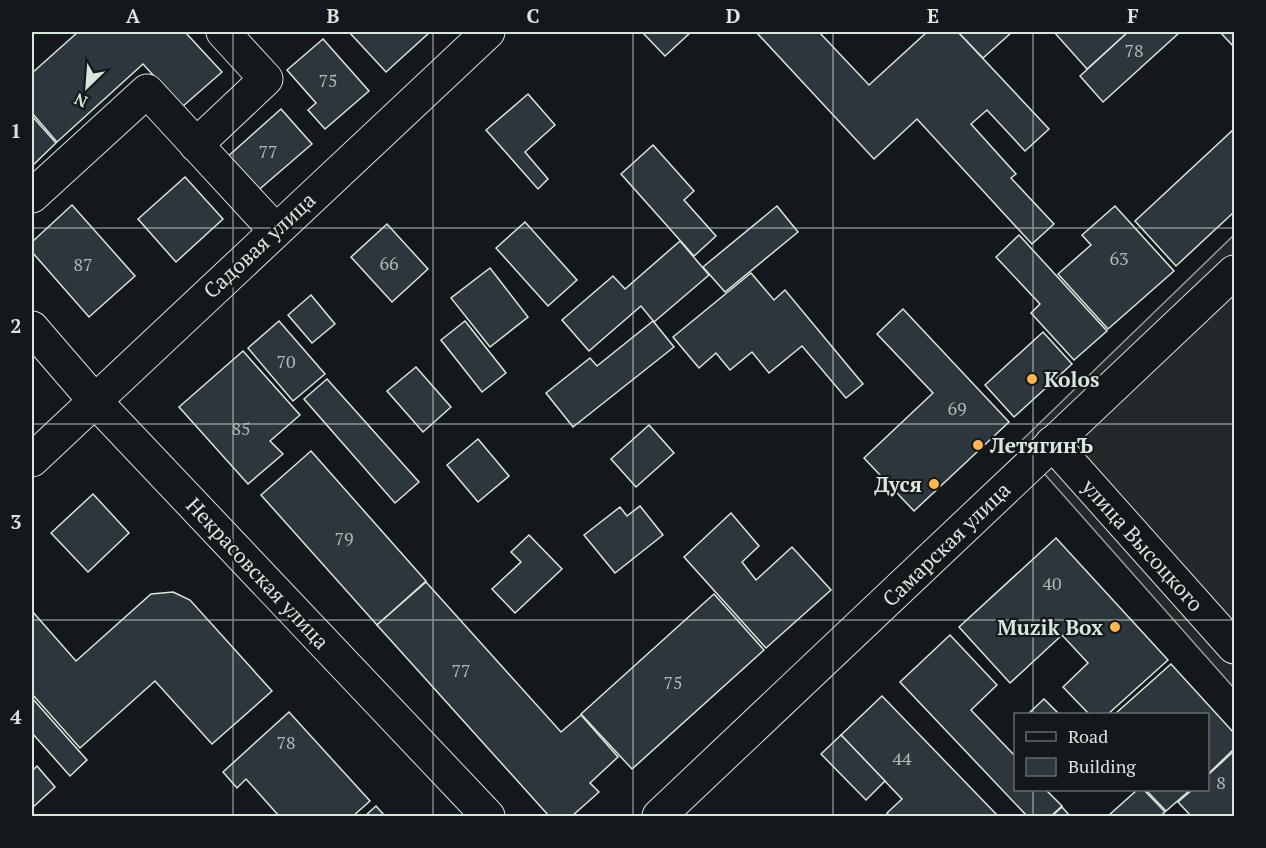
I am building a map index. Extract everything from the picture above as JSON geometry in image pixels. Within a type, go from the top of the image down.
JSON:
[{"type":"street","points":[[196,145],[266,79],[223,32]]},
{"type":"street","name":"Садовая улица","points":[[32,460],[488,32]]},
{"type":"street","points":[[32,196],[147,92],[275,230]]},
{"type":"street","name":"Самарская улица","points":[[659,816],[1234,272]]},
{"type":"street","name":"Некрасовская улица","points":[[32,328],[95,401],[488,816]]},
{"type":"street","name":"улица Высоцкого","points":[[1052,443],[1234,646]]},
{"type":"shaded area","points":[[1234,235],[1234,688],[1018,444]]},
{"type":"building","points":[[78,32],[185,32],[222,72],[182,107],[143,64],[57,142],[32,113],[32,73]]},
{"type":"building","points":[[349,32],[430,32],[386,72]]},
{"type":"building","points":[[642,32],[691,32],[665,56]]},
{"type":"building","points":[[756,32],[819,32],[869,85],[927,32],[958,32],[1049,129],[1025,151],[987,110],[971,124],[1016,174],[1011,178],[1054,224],[1032,244],[917,119],[874,159]]},
{"type":"building","points":[[963,32],[1012,32],[983,58],[960,34]]},
{"type":"building","points":[[1054,32],[1128,32],[1087,69]]},
{"type":"building","points":[[1128,32],[1180,32],[1103,102],[1080,76]]},
{"type":"building","points":[[1220,32],[1234,32],[1234,47]]},
{"type":"building","points":[[323,39],[369,91],[325,129],[308,110],[316,103],[287,70]]},
{"type":"building","points":[[528,94],[555,125],[525,152],[548,179],[538,189],[486,130]]},
{"type":"building","points":[[281,109],[312,144],[255,193],[225,159]]},
{"type":"building","points":[[32,116],[56,143],[32,166]]},
{"type":"building","points":[[1234,129],[1234,212],[1176,266],[1135,221]]},
{"type":"building","points":[[653,145],[694,191],[684,200],[716,236],[694,256],[621,174]]},
{"type":"building","points":[[185,177],[223,219],[176,262],[138,219]]},
{"type":"building","points":[[72,205],[135,276],[89,317],[32,252],[32,242]]},
{"type":"building","points":[[777,206],[798,232],[725,292],[703,267]]},
{"type":"building","points":[[1115,206],[1174,271],[1108,329],[1058,274],[1091,245],[1082,235]]},
{"type":"building","points":[[525,222],[577,280],[548,306],[496,248]]},
{"type":"building","points":[[387,224],[428,269],[392,302],[351,257]]},
{"type":"building","points":[[1019,235],[1107,331],[1074,360],[1031,313],[1040,304],[996,257]]},
{"type":"building","points":[[680,241],[709,275],[654,322],[641,306],[589,351],[562,320],[613,276],[625,289]]},
{"type":"building","points":[[490,268],[528,317],[490,347],[451,298]]},
{"type":"building","points":[[751,273],[774,300],[785,290],[863,384],[846,398],[802,346],[769,373],[752,352],[730,370],[716,353],[699,368],[673,337]]},
{"type":"building","points":[[311,295],[335,324],[312,343],[288,315]]},
{"type":"building","points":[[903,309],[1009,422],[914,511],[864,458],[933,393],[877,334]]},
{"type":"building","points":[[279,321],[325,374],[293,401],[248,348]]},
{"type":"building","points":[[465,321],[506,373],[482,392],[441,340]]},
{"type":"building","points":[[653,321],[674,347],[573,427],[546,393],[590,358],[597,366]]},
{"type":"building","points":[[1043,332],[1072,364],[1014,417],[985,385]]},
{"type":"building","points":[[243,351],[300,415],[270,441],[283,454],[248,484],[179,407]]},
{"type":"building","points":[[416,367],[451,407],[423,432],[387,391]]},
{"type":"building","points":[[327,379],[419,482],[395,503],[304,399]]},
{"type":"building","points":[[649,425],[674,453],[636,487],[611,459]]},
{"type":"building","points":[[478,439],[509,476],[478,502],[447,465]]},
{"type":"building","points":[[311,451],[426,581],[377,625],[261,495]]},
{"type":"building","points":[[93,494],[129,533],[88,572],[51,533]]},
{"type":"building","points":[[640,506],[663,535],[615,573],[584,535],[620,507],[627,516]]},
{"type":"building","points":[[731,513],[759,546],[742,562],[756,580],[792,547],[831,590],[766,648],[684,557]]},
{"type":"building","points":[[529,535],[562,569],[515,613],[492,589],[521,562],[511,552]]},
{"type":"building","points":[[1056,538],[1168,660],[1109,713],[1088,713],[1063,687],[1088,663],[1062,635],[1010,683],[959,627]]},
{"type":"building","points":[[426,582],[561,732],[581,715],[618,757],[590,783],[599,792],[572,816],[549,816],[377,625]]},
{"type":"building","points":[[173,592],[190,600],[272,691],[212,744],[155,681],[80,748],[32,694],[32,611],[76,661],[151,594]]},
{"type":"building","points":[[714,594],[764,650],[632,769],[581,714]]},
{"type":"building","points":[[950,635],[997,685],[971,710],[1014,755],[1014,791],[1047,791],[1062,806],[1051,816],[1027,816],[900,682]]},
{"type":"building","points":[[1171,664],[1234,733],[1234,749],[1209,773],[1209,713],[1116,713]]},
{"type":"building","points":[[882,696],[998,816],[890,816],[887,813],[902,799],[841,735]]},
{"type":"building","points":[[32,698],[87,760],[70,776],[32,733]]},
{"type":"building","points":[[1044,699],[1058,713],[1029,713]]},
{"type":"building","points":[[289,712],[370,801],[353,816],[279,816],[246,779],[237,788],[223,772]]},
{"type":"building","points":[[841,735],[885,781],[866,800],[821,754]]},
{"type":"building","points":[[1234,751],[1234,816],[1191,816],[1178,802],[1191,791],[1209,791],[1209,774]]},
{"type":"building","points":[[37,766],[55,787],[32,808],[32,771]]},
{"type":"building","points":[[1136,791],[1145,791],[1165,812],[1160,816],[1108,816]]},
{"type":"building","points":[[1147,791],[1189,791],[1166,811]]},
{"type":"building","points":[[376,806],[385,816],[365,816]]},
{"type":"building","points":[[1062,807],[1070,816],[1052,816]]},
{"type":"place","name":"Kolos","points":[[1032,379]]},
{"type":"place","name":"ЛетягинЪ","points":[[978,445]]},
{"type":"place","name":"Дуся","points":[[934,484]]},
{"type":"place","name":"Muzik Box","points":[[1115,627]]}]
